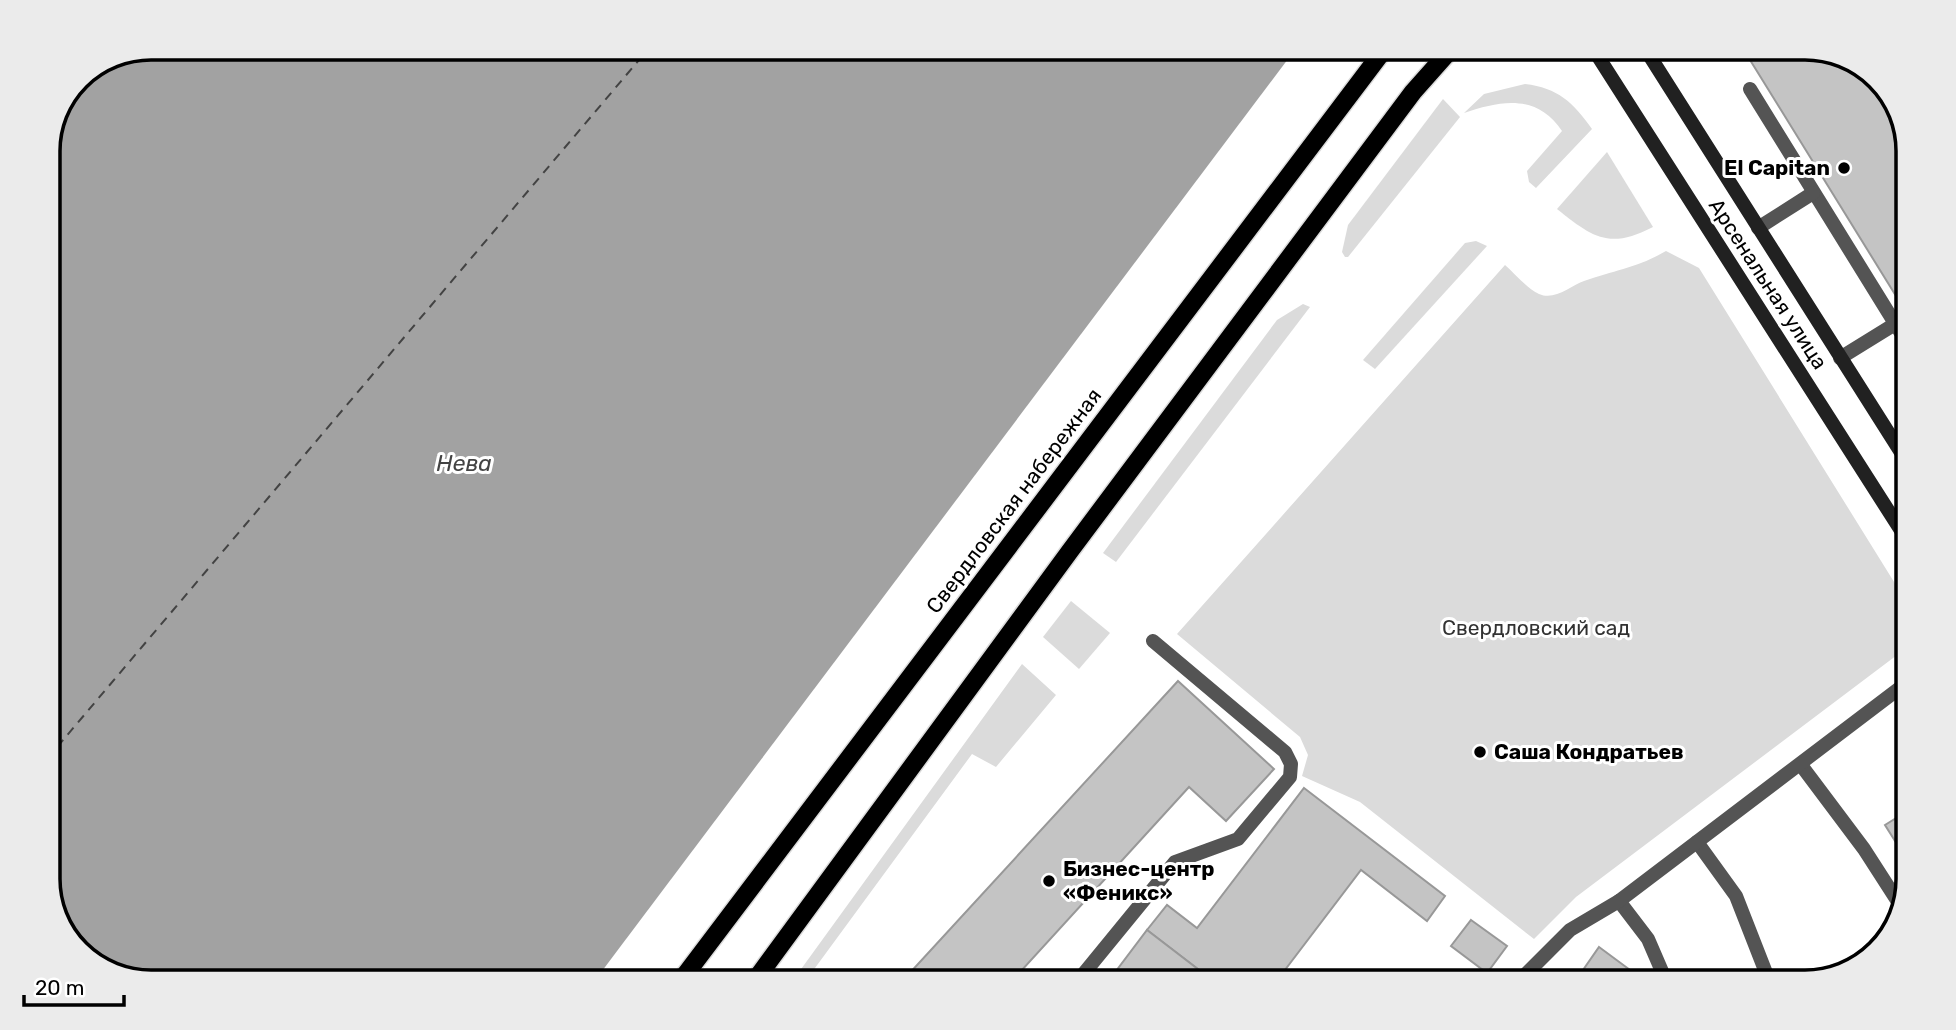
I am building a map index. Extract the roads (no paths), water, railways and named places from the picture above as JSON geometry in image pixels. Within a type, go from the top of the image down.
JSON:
[{"type":"main road","name":"Свердловская набережная","points":[[689,970],[1377,59]]},
{"type":"main road","points":[[763,970],[1103,506],[1413,92],[1442,59]]},
{"type":"main road","name":"Арсенальная улица","points":[[1600,59],[1896,523]]},
{"type":"main road","name":"Арсенальная улица","points":[[1652,59],[1896,445]]},
{"type":"lane","points":[[1750,89],[1895,324],[1840,358]]},
{"type":"lane","points":[[1758,228],[1814,193]]},
{"type":"lane","points":[[1087,970],[1175,862],[1238,839],[1290,777],[1291,764],[1284,752],[1153,641]]},
{"type":"lane","points":[[1530,970],[1570,930],[1619,901],[1896,691]]},
{"type":"lane","points":[[1801,765],[1864,849],[1895,897]]},
{"type":"lane","points":[[1697,842],[1736,896],[1765,970]]},
{"type":"lane","points":[[1619,901],[1648,939],[1661,970]]},
{"type":"water","name":"Нева","points":[[151,59],[1288,59],[603,970],[133,969],[100,955],[75,930],[64,909],[60,885],[60,145],[69,110],[78,95],[91,82],[121,64]]},
{"type":"place","name":"El Capitan","points":[[1844,168]]},
{"type":"place","name":"Саша Кондратьев","points":[[1480,752]]},
{"type":"place","name":"Бизнес-центр «Феникс»","points":[[1049,881]]},
{"type":"park label","name":"Свердловский сад","points":[[1536,628]]}]
